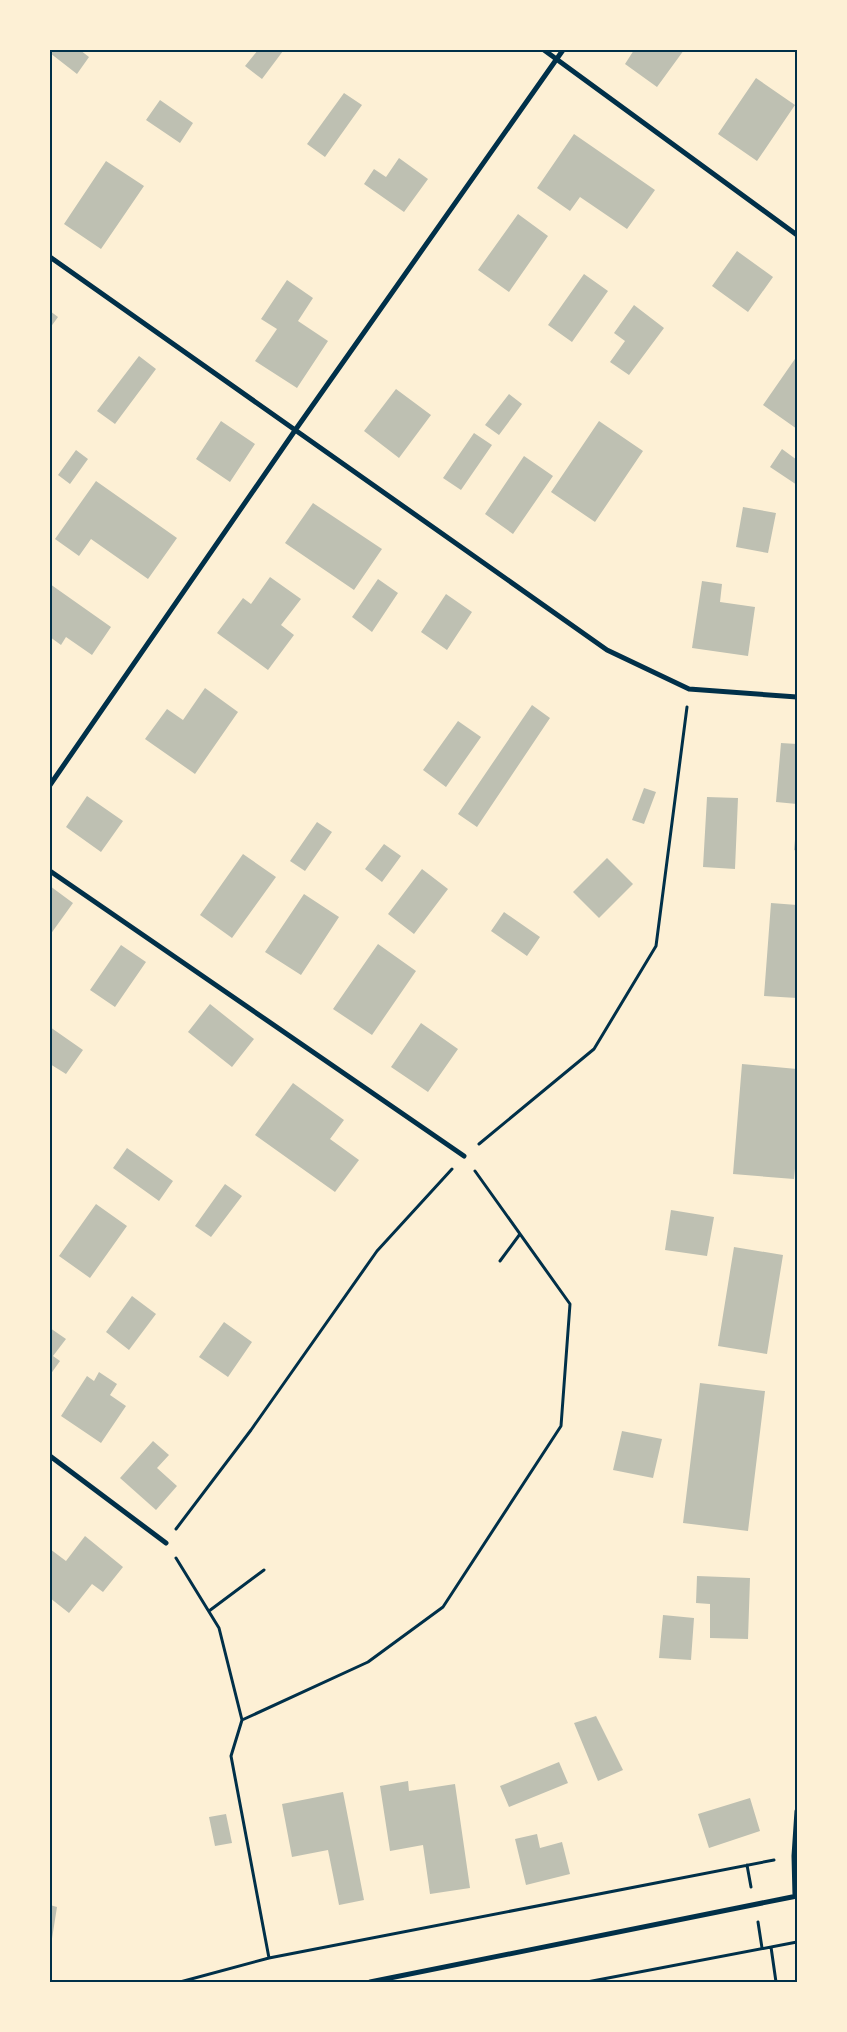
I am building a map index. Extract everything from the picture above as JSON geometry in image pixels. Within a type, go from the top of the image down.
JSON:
[{"type":"street","points":[[544,50],[797,235]]},
{"type":"street","points":[[50,785],[296,429],[563,50]]},
{"type":"street","points":[[50,257],[607,650],[689,689],[797,697]]},
{"type":"street","points":[[50,871],[464,1156]]},
{"type":"street","points":[[50,1456],[166,1542]]},
{"type":"street","points":[[370,1982],[796,1896],[794,1856],[797,1811]]},
{"type":"path","points":[[270,1958],[231,1756],[242,1720],[220,1628],[166,1542],[251,1430],[377,1251],[464,1156],[594,1049],[656,946],[689,689]]},
{"type":"path","points":[[242,1720],[368,1662],[443,1607],[561,1426],[570,1304],[464,1156]]},
{"type":"path","points":[[500,1261],[520,1234]]},
{"type":"path","points":[[209,1611],[264,1570]]},
{"type":"path","points":[[180,1982],[270,1958],[794,1856]]},
{"type":"path","points":[[587,1982],[797,1942]]},
{"type":"path","points":[[771,1947],[776,1982]]},
{"type":"building","points":[[50,50],[80,50],[89,57],[77,74],[50,53]]},
{"type":"building","points":[[258,50],[283,51],[262,79],[245,66]]},
{"type":"building","points":[[634,50],[684,50],[657,87],[625,64]]},
{"type":"building","points":[[756,78],[795,105],[757,161],[718,134]]},
{"type":"building","points":[[344,93],[362,105],[325,157],[307,144]]},
{"type":"building","points":[[160,100],[193,123],[180,143],[146,120]]},
{"type":"building","points":[[574,134],[655,190],[627,229],[580,197],[570,211],[537,188]]},
{"type":"building","points":[[399,158],[428,179],[404,212],[364,184],[374,169],[386,177]]},
{"type":"building","points":[[106,161],[144,186],[101,249],[64,224]]},
{"type":"building","points":[[518,214],[548,236],[509,292],[478,270]]},
{"type":"building","points":[[737,251],[773,277],[748,312],[712,286]]},
{"type":"building","points":[[584,274],[608,291],[572,342],[548,325]]},
{"type":"building","points":[[287,280],[313,298],[298,321],[328,341],[297,388],[255,361],[277,329],[261,319]]},
{"type":"building","points":[[634,305],[664,328],[629,375],[610,362],[625,341],[614,333]]},
{"type":"building","points":[[50,311],[58,317],[50,328]]},
{"type":"building","points":[[139,356],[156,369],[115,424],[97,411]]},
{"type":"building","points":[[797,356],[797,429],[763,405]]},
{"type":"building","points":[[396,389],[431,415],[399,458],[364,431]]},
{"type":"building","points":[[509,394],[522,404],[499,435],[485,425]]},
{"type":"building","points":[[221,421],[255,444],[230,482],[196,459]]},
{"type":"building","points":[[599,421],[643,451],[595,522],[551,492]]},
{"type":"building","points":[[474,433],[492,445],[461,490],[443,478]]},
{"type":"building","points":[[782,449],[797,460],[797,485],[770,467]]},
{"type":"building","points":[[76,450],[88,459],[70,484],[58,475]]},
{"type":"building","points":[[524,456],[553,476],[513,534],[485,514]]},
{"type":"building","points":[[96,481],[177,538],[148,579],[91,539],[79,556],[55,539]]},
{"type":"building","points":[[313,503],[382,549],[354,590],[285,543]]},
{"type":"building","points":[[743,507],[776,513],[768,553],[736,547]]},
{"type":"building","points":[[270,577],[301,599],[281,625],[294,635],[268,670],[217,633],[243,598],[251,604]]},
{"type":"building","points":[[378,579],[398,593],[372,632],[352,617]]},
{"type":"building","points":[[702,581],[722,584],[720,602],[755,607],[748,656],[692,648]]},
{"type":"building","points":[[50,584],[111,627],[92,655],[66,637],[61,645],[50,637]]},
{"type":"building","points":[[446,594],[472,612],[447,650],[421,632]]},
{"type":"building","points":[[205,688],[238,712],[195,774],[145,739],[167,709],[183,720]]},
{"type":"building","points":[[532,705],[550,718],[477,827],[458,814]]},
{"type":"building","points":[[458,721],[481,737],[446,787],[423,770]]},
{"type":"building","points":[[781,743],[797,744],[797,804],[776,802]]},
{"type":"building","points":[[644,788],[656,792],[644,824],[632,820]]},
{"type":"building","points":[[87,796],[123,821],[101,852],[66,827]]},
{"type":"building","points":[[707,797],[738,798],[735,869],[703,867]]},
{"type":"building","points":[[317,822],[332,832],[305,871],[290,861]]},
{"type":"building","points":[[797,829],[797,851],[794,850]]},
{"type":"building","points":[[384,844],[401,856],[382,882],[365,869]]},
{"type":"building","points":[[243,854],[276,877],[232,938],[200,915]]},
{"type":"building","points":[[607,858],[633,884],[599,918],[573,892]]},
{"type":"building","points":[[422,869],[448,889],[414,934],[388,914]]},
{"type":"building","points":[[50,886],[73,903],[50,935]]},
{"type":"building","points":[[304,894],[339,917],[301,975],[265,952]]},
{"type":"building","points":[[771,903],[797,905],[797,998],[764,996]]},
{"type":"building","points":[[504,912],[540,937],[527,956],[491,931]]},
{"type":"building","points":[[378,944],[416,971],[372,1035],[333,1009]]},
{"type":"building","points":[[121,945],[146,962],[115,1007],[90,990]]},
{"type":"building","points":[[210,1004],[254,1039],[232,1067],[188,1032]]},
{"type":"building","points":[[421,1023],[458,1049],[428,1092],[391,1067]]},
{"type":"building","points":[[50,1027],[83,1050],[66,1074],[50,1064]]},
{"type":"building","points":[[742,1064],[797,1069],[797,1147],[794,1179],[733,1174]]},
{"type":"building","points":[[293,1083],[344,1120],[330,1139],[359,1160],[335,1192],[255,1135]]},
{"type":"building","points":[[127,1148],[173,1181],[159,1201],[113,1168]]},
{"type":"building","points":[[225,1184],[242,1196],[211,1237],[195,1226]]},
{"type":"building","points":[[96,1204],[127,1226],[90,1278],[59,1256]]},
{"type":"building","points":[[671,1210],[714,1217],[707,1256],[665,1250]]},
{"type":"building","points":[[734,1247],[783,1255],[767,1354],[718,1346]]},
{"type":"building","points":[[132,1296],[156,1314],[129,1350],[106,1332]]},
{"type":"building","points":[[224,1322],[252,1342],[228,1377],[199,1357]]},
{"type":"building","points":[[50,1328],[66,1339],[53,1356],[60,1361],[50,1375]]},
{"type":"building","points":[[99,1372],[117,1384],[110,1395],[126,1406],[101,1443],[61,1416],[87,1376],[94,1381]]},
{"type":"building","points":[[700,1383],[765,1391],[748,1531],[683,1523]]},
{"type":"building","points":[[622,1431],[662,1439],[653,1478],[613,1470]]},
{"type":"building","points":[[153,1441],[169,1455],[157,1468],[177,1486],[156,1510],[120,1478]]},
{"type":"building","points":[[85,1536],[123,1567],[103,1592],[92,1584],[69,1613],[50,1598],[50,1549],[66,1561]]},
{"type":"building","points":[[697,1576],[750,1578],[748,1639],[710,1638],[710,1604],[696,1603]]},
{"type":"building","points":[[663,1615],[694,1618],[691,1660],[659,1658]]},
{"type":"building","points":[[596,1716],[623,1770],[598,1781],[574,1723]]},
{"type":"building","points":[[559,1762],[568,1783],[509,1807],[500,1786]]},
{"type":"building","points":[[408,1781],[409,1791],[455,1784],[470,1888],[430,1894],[423,1845],[390,1851],[380,1786]]},
{"type":"building","points":[[343,1792],[364,1900],[339,1905],[328,1850],[292,1857],[282,1804]]},
{"type":"building","points":[[750,1798],[760,1831],[709,1848],[698,1814]]},
{"type":"building","points":[[226,1814],[232,1843],[215,1846],[209,1817]]},
{"type":"building","points":[[537,1834],[540,1848],[562,1842],[570,1874],[526,1885],[515,1839]]},
{"type":"building","points":[[50,1905],[57,1907],[51,1945],[50,1945]]}]
